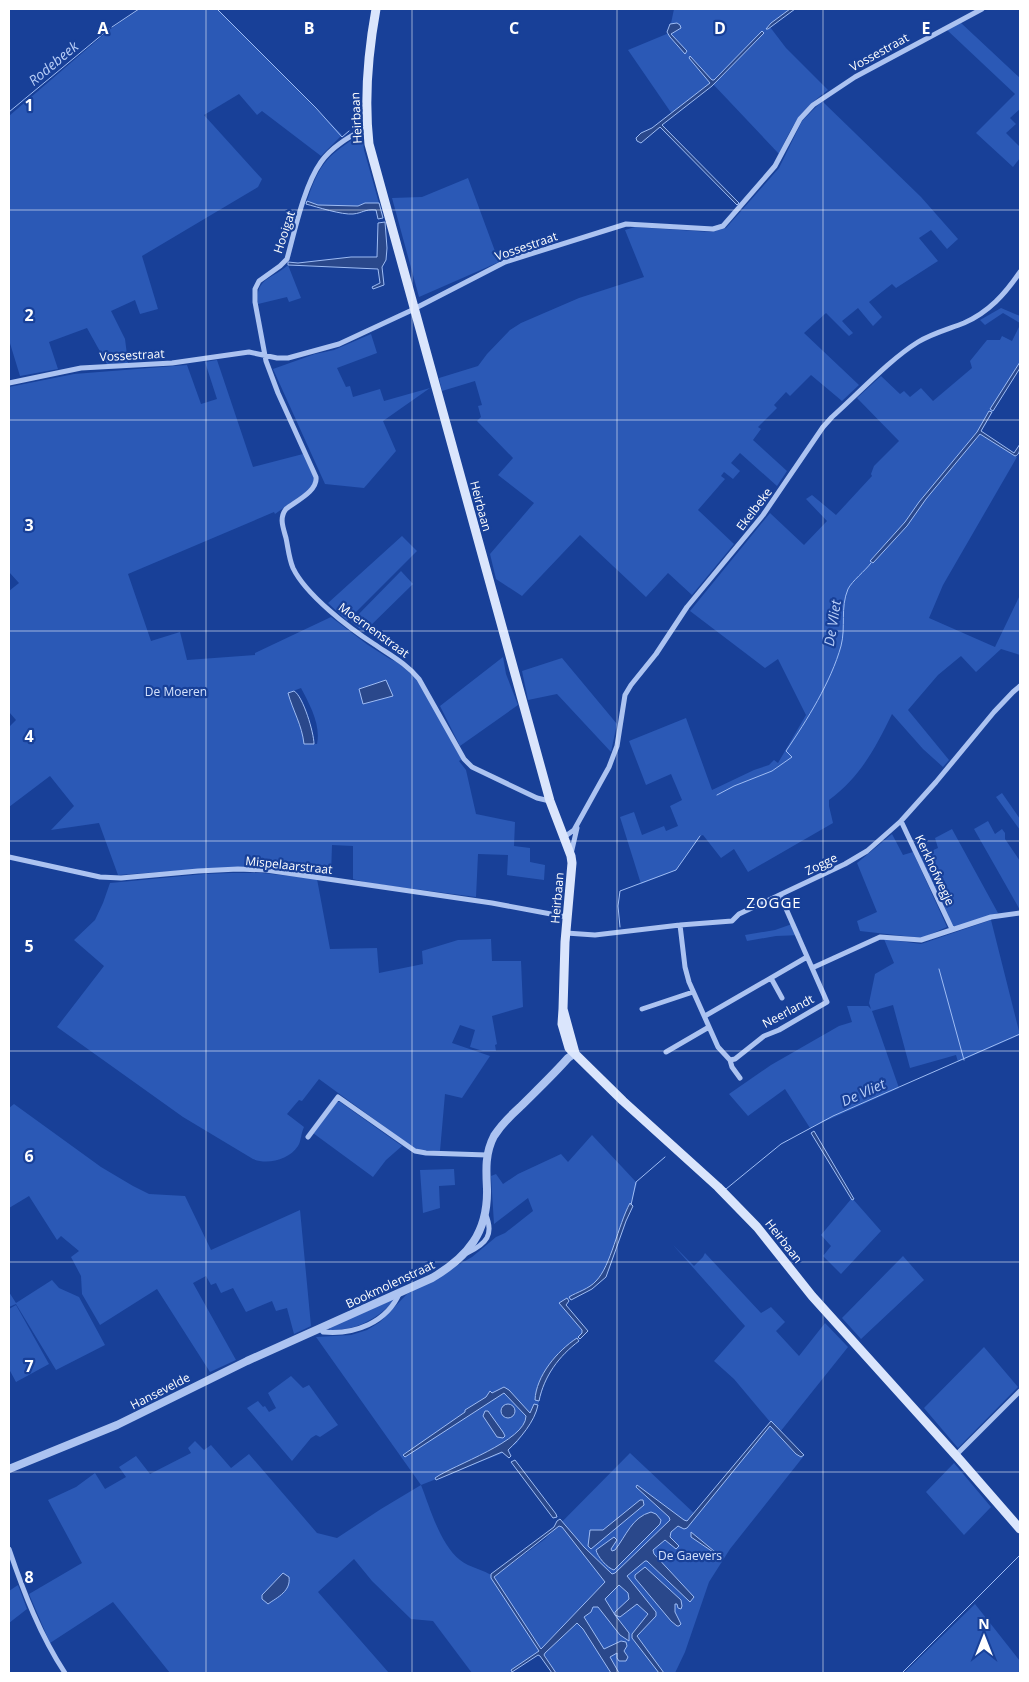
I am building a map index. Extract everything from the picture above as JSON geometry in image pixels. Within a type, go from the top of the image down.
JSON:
[{"type":"main road","name":"Heirbaan","points":[[376,9],[367,84],[369,144],[550,801],[571,855],[572,876],[566,933],[563,1009],[568,1034],[574,1045],[575,1053],[623,1101],[718,1187],[757,1226],[812,1296],[956,1455],[1020,1529]]},
{"type":"street","name":"Vossestraat","points":[[9,383],[81,368],[172,363],[249,352],[284,358],[333,346],[413,309],[505,262],[626,224],[713,229],[724,226],[775,166],[800,119],[813,105],[855,77],[982,9]]},
{"type":"street","name":"Hooigat","points":[[264,354],[255,302],[256,286],[259,281],[287,259],[314,174],[322,160],[333,149],[367,127]]},
{"type":"street","name":"Ekelbeke","points":[[563,835],[571,833],[609,767],[616,746],[625,695],[631,685],[656,654],[687,607],[767,510],[823,427],[910,348],[928,337],[964,323],[985,312],[996,303],[1020,272]]},
{"type":"street","name":"Moernenstraat","points":[[264,354],[276,387],[317,481],[314,488],[282,513],[287,545],[296,572],[333,614],[364,638],[410,668],[419,679],[464,759],[472,767],[537,798],[550,801]]},
{"type":"street","name":"Zogge","points":[[566,933],[595,935],[732,921],[739,914],[857,858],[900,821],[936,782],[994,712],[1020,686]]},
{"type":"street","name":"Ekelbeke","points":[[571,855],[579,820]]},
{"type":"street","name":"Kerkhofwegje","points":[[900,821],[952,929]]},
{"type":"street","name":"Mispelaarstraat","points":[[9,857],[100,877],[121,878],[238,869],[282,872],[492,903],[568,917]]},
{"type":"street","name":"Neerlandt","points":[[730,1060],[735,1059],[764,1036],[779,1030],[827,1002],[780,895]]},
{"type":"street","points":[[812,968],[882,937],[921,940],[991,917],[1020,913]]},
{"type":"street","points":[[680,925],[684,967],[718,1047],[730,1060],[732,1067],[740,1078]]},
{"type":"street","points":[[705,1016],[807,957]]},
{"type":"street","name":"Neerlandt","points":[[771,978],[782,998]]},
{"type":"street","points":[[642,1009],[694,992]]},
{"type":"street","points":[[666,1052],[709,1027]]},
{"type":"street","name":"Bookmolenstraat","points":[[320,1328],[446,1270],[464,1254],[480,1230],[485,1213],[487,1155],[490,1144],[500,1127],[575,1053]]},
{"type":"street","points":[[308,1137],[338,1098],[415,1151],[487,1155]]},
{"type":"street","points":[[320,1328],[323,1332],[330,1333],[359,1330],[379,1318],[396,1302],[400,1292]]},
{"type":"street","name":"Hansevelde","points":[[9,1469],[117,1425],[247,1361],[320,1328]]},
{"type":"street","points":[[956,1455],[1020,1390]]},
{"type":"street","points":[[9,1549],[30,1608],[49,1648],[65,1673]]},
{"type":"green space","points":[[140,9],[217,9],[342,135],[321,156],[262,111],[257,115],[239,94],[204,115],[262,179],[258,187],[142,256],[158,309],[140,314],[135,300],[111,311],[125,339],[128,363],[107,364],[87,328],[49,342],[58,369],[20,376],[9,340],[9,116],[109,30]]},
{"type":"green space","points":[[674,9],[794,9],[770,27],[786,48],[828,90],[798,118],[779,154],[712,83],[672,114],[628,50],[669,33]]},
{"type":"green space","points":[[960,22],[1020,78],[1020,109],[1010,118],[1016,124],[1006,133],[1020,147],[1020,158],[1013,167],[976,133],[1015,94],[947,30]]},
{"type":"green space","points":[[822,101],[921,197],[958,239],[947,249],[931,230],[919,238],[938,261],[896,288],[892,284],[869,302],[882,317],[873,326],[858,308],[842,321],[853,333],[849,336],[826,313],[804,333],[859,385],[842,401],[811,375],[790,396],[786,392],[774,405],[777,408],[758,427],[761,429],[753,440],[787,471],[777,486],[740,453],[731,463],[740,471],[733,479],[724,472],[721,476],[725,479],[698,510],[734,544],[692,595],[668,573],[646,597],[580,535],[522,596],[496,579],[490,554],[534,503],[498,475],[513,458],[477,421],[481,417],[478,406],[482,405],[475,381],[442,391],[439,378],[478,366],[510,330],[521,323],[579,298],[644,277],[625,230],[635,227],[710,232],[726,228],[779,168],[802,121]]},
{"type":"green space","points":[[362,133],[364,150],[379,203],[365,203],[358,206],[318,205],[307,201],[321,168],[333,154]]},
{"type":"green space","points":[[468,178],[499,262],[419,297],[392,198],[422,197]]},
{"type":"green space","points":[[288,265],[301,298],[289,302],[287,297],[258,304],[259,289],[262,284]]},
{"type":"green space","points":[[1001,308],[1020,316],[1020,323],[1003,313],[985,325],[980,320]]},
{"type":"green space","points":[[1020,325],[1020,366],[981,432],[1017,457],[943,585],[929,618],[995,647],[1020,595],[1020,655],[1001,649],[976,672],[961,656],[938,675],[908,710],[949,760],[943,767],[923,749],[892,714],[866,762],[850,782],[829,800],[833,823],[748,872],[734,849],[721,858],[703,835],[700,836],[676,870],[641,884],[620,817],[634,812],[642,835],[664,826],[666,831],[678,826],[670,806],[682,800],[671,774],[646,785],[629,741],[686,718],[712,790],[769,765],[774,760],[778,763],[806,715],[778,659],[765,668],[690,611],[770,513],[804,545],[827,521],[806,499],[812,495],[836,515],[872,476],[874,466],[899,441],[857,398],[881,376],[900,394],[904,391],[910,397],[921,388],[933,401],[972,368],[970,361],[987,340],[1000,340],[1002,336],[1012,341]]},
{"type":"green space","points":[[371,334],[377,353],[337,368],[346,387],[350,386],[353,397],[380,389],[384,401],[430,388],[383,421],[396,451],[364,488],[325,484],[273,369],[315,354],[334,350]]},
{"type":"green space","name":"De Moeren","points":[[217,360],[253,467],[303,454],[315,480],[313,487],[275,514],[274,512],[128,574],[151,641],[180,632],[187,660],[255,655],[255,653],[331,617],[368,645],[397,662],[417,679],[462,759],[459,761],[466,770],[476,814],[515,822],[514,846],[530,848],[530,862],[545,865],[544,880],[507,875],[508,855],[478,854],[476,897],[368,883],[353,879],[353,846],[332,845],[331,875],[266,868],[216,868],[118,875],[99,823],[51,830],[74,806],[50,776],[9,807],[9,727],[16,720],[9,712],[9,591],[19,583],[9,572],[9,387],[74,374],[187,365],[201,404],[217,399],[205,362]],"holes":[[[301,688],[316,722],[317,744],[305,744],[303,729],[288,693]]]},
{"type":"green space","points":[[402,536],[417,551],[347,621],[328,603]]},
{"type":"green space","points":[[401,571],[413,584],[364,632],[351,622]]},
{"type":"green space","points":[[503,657],[506,674],[518,705],[460,746],[440,706]]},
{"type":"green space","points":[[562,658],[617,724],[611,752],[557,694],[528,700],[522,671]]},
{"type":"green space","points":[[1002,793],[1020,819],[1020,830],[996,797]]},
{"type":"green space","points":[[988,821],[995,834],[1002,829],[1005,833],[1005,839],[1020,861],[1020,910],[974,829]]},
{"type":"green space","points":[[952,829],[998,913],[955,927],[950,924],[920,856],[938,848],[935,838]]},
{"type":"green space","points":[[892,834],[903,855],[913,852],[947,927],[922,938],[860,931],[857,921],[877,912],[857,863]]},
{"type":"green space","points":[[231,873],[262,873],[317,879],[330,949],[377,948],[379,973],[423,964],[422,951],[458,940],[491,939],[492,961],[521,961],[523,1007],[492,1016],[497,1044],[495,1045],[496,1051],[483,1051],[470,1047],[475,1030],[460,1025],[452,1043],[490,1056],[462,1098],[445,1094],[440,1151],[419,1150],[411,1146],[319,1079],[302,1101],[299,1100],[287,1114],[304,1127],[299,1144],[294,1151],[277,1160],[259,1161],[183,1117],[57,1027],[104,966],[74,940],[95,920],[110,883]]},
{"type":"green space","points":[[991,920],[1020,1035],[958,1062],[956,1055],[910,1068],[893,1005],[872,1011],[899,1088],[810,1128],[785,1089],[748,1116],[729,1094],[771,1065],[839,1026],[852,1022],[847,1006],[868,1006],[871,1009],[869,1003],[875,974],[894,963],[884,939],[921,944]]},
{"type":"green space","points":[[795,923],[801,935],[776,936],[747,941],[745,935],[775,930]]},
{"type":"green space","points":[[337,1102],[340,1102],[402,1146],[386,1160],[373,1177],[313,1133]]},
{"type":"green space","points":[[14,1104],[101,1167],[133,1186],[149,1194],[185,1196],[211,1250],[300,1210],[311,1326],[294,1334],[287,1308],[276,1311],[272,1301],[246,1312],[233,1288],[221,1293],[216,1283],[211,1285],[206,1276],[193,1283],[236,1360],[210,1372],[157,1289],[100,1325],[82,1294],[81,1276],[71,1257],[79,1251],[61,1236],[57,1240],[29,1196],[9,1208],[9,1108]]},
{"type":"green space","points":[[592,1135],[637,1183],[620,1236],[603,1276],[590,1288],[561,1303],[586,1331],[557,1358],[545,1378],[536,1413],[517,1443],[503,1453],[421,1485],[316,1337],[351,1335],[367,1330],[380,1322],[407,1294],[472,1257],[496,1237],[505,1233],[533,1211],[528,1198],[494,1224],[491,1176],[496,1174],[503,1184],[518,1174],[561,1154],[568,1162]]},
{"type":"green space","points":[[454,1169],[455,1185],[439,1186],[440,1208],[423,1213],[420,1170]]},
{"type":"green space","points":[[852,1198],[881,1231],[841,1274],[823,1256],[831,1246],[821,1235]]},
{"type":"green space","name":"De Gaevers","points":[[673,1245],[694,1266],[705,1253],[761,1313],[771,1307],[785,1322],[776,1331],[799,1356],[825,1323],[848,1347],[780,1432],[803,1457],[730,1549],[709,1582],[685,1652],[675,1673],[556,1673],[543,1652],[508,1673],[472,1673],[433,1621],[411,1619],[372,1581],[354,1559],[318,1592],[389,1673],[170,1673],[113,1602],[50,1643],[29,1594],[82,1563],[48,1500],[76,1487],[95,1473],[105,1489],[126,1477],[119,1467],[136,1456],[150,1474],[191,1453],[188,1448],[195,1441],[204,1450],[211,1445],[231,1468],[249,1454],[317,1533],[337,1538],[421,1485],[436,1525],[453,1553],[464,1563],[494,1577],[545,1539],[630,1453],[696,1515],[771,1423],[734,1379],[714,1361],[745,1326]]},
{"type":"green space","points":[[903,1256],[924,1280],[861,1339],[842,1318]]},
{"type":"green space","points":[[52,1280],[59,1288],[79,1297],[105,1345],[56,1370],[16,1304],[9,1307],[9,1292],[16,1303]]},
{"type":"green space","points":[[392,1300],[393,1302],[379,1314],[365,1323],[340,1330],[330,1330],[333,1326]]},
{"type":"green space","points":[[16,1305],[49,1364],[16,1382],[9,1369],[9,1309]]},
{"type":"green space","points":[[984,1347],[1018,1387],[958,1448],[924,1408]]},
{"type":"green space","points":[[291,1376],[303,1388],[309,1385],[338,1425],[320,1437],[316,1435],[311,1438],[292,1461],[247,1408],[258,1401],[269,1412],[276,1408],[268,1393]]},
{"type":"green space","points":[[954,1463],[991,1507],[964,1535],[926,1492]]},
{"type":"green space","points":[[18,1585],[27,1609],[9,1623],[9,1591]]},
{"type":"green space","points":[[975,1604],[1020,1661],[1020,1673],[904,1673]]},
{"type":"shaded area","points":[[790,9],[795,9],[766,29],[771,23]]},
{"type":"shaded area","points":[[677,23],[681,28],[671,34],[687,51],[685,54],[667,32],[670,24]]},
{"type":"shaded area","points":[[762,31],[764,33],[712,86],[662,125],[739,203],[737,205],[660,127],[641,143],[636,138],[641,133],[652,128],[710,83],[689,58],[690,56],[714,80]]},
{"type":"shaded area","points":[[307,201],[318,205],[358,206],[365,203],[379,203],[383,218],[378,219],[376,210],[353,214],[343,213],[306,204]]},
{"type":"shaded area","points":[[385,222],[387,248],[386,260],[382,267],[384,285],[373,289],[372,287],[380,283],[378,269],[288,265],[288,262],[298,263],[351,257],[377,257],[378,223]]},
{"type":"shaded area","points":[[1020,362],[1020,368],[993,411],[990,409]]},
{"type":"shaded area","points":[[989,411],[992,412],[981,431],[1014,453],[1020,444],[1018,454],[1015,456],[980,434],[926,499],[907,526],[873,563],[870,561],[905,522],[919,502],[977,432]]},
{"type":"shaded area","points":[[386,680],[393,696],[363,704],[359,689]]},
{"type":"shaded area","points":[[294,691],[301,700],[307,715],[314,744],[304,744],[288,693]]},
{"type":"shaded area","points":[[814,1131],[854,1199],[852,1200],[811,1133]]},
{"type":"shaded area","points":[[630,1203],[633,1206],[606,1277],[592,1289],[571,1300],[569,1297],[596,1281],[606,1266]]},
{"type":"shaded area","points":[[567,1298],[569,1301],[566,1305],[588,1331],[580,1339],[578,1337],[582,1330],[559,1303]]},
{"type":"shaded area","points":[[577,1338],[579,1341],[553,1367],[541,1392],[539,1401],[535,1400],[536,1391],[543,1373],[555,1357]]},
{"type":"shaded area","points":[[504,1387],[530,1413],[534,1404],[538,1405],[534,1417],[526,1429],[508,1450],[511,1456],[509,1458],[502,1452],[436,1480],[435,1478],[502,1443],[523,1425],[526,1416],[504,1393],[405,1457],[403,1455],[486,1397],[490,1391],[492,1393]]},
{"type":"shaded area","points":[[505,1404],[511,1404],[515,1411],[511,1418],[505,1418],[501,1414],[501,1408]]},
{"type":"shaded area","points":[[485,1411],[488,1411],[503,1432],[505,1436],[503,1438],[497,1437],[483,1416]]},
{"type":"shaded area","points":[[771,1421],[804,1455],[801,1457],[796,1454],[770,1426],[687,1528],[684,1529],[678,1526],[671,1532],[670,1537],[679,1546],[676,1549],[665,1540],[653,1550],[654,1554],[694,1597],[690,1602],[647,1561],[627,1576],[656,1612],[656,1616],[637,1636],[664,1673],[659,1673],[632,1638],[632,1634],[648,1614],[637,1604],[620,1617],[615,1615],[629,1633],[629,1641],[620,1635],[598,1607],[593,1607],[591,1612],[584,1617],[604,1649],[621,1641],[626,1642],[627,1646],[624,1651],[628,1657],[626,1661],[619,1661],[617,1653],[610,1657],[619,1673],[611,1673],[583,1629],[577,1623],[544,1655],[556,1673],[552,1673],[538,1655],[512,1672],[511,1670],[539,1651],[491,1578],[491,1574],[554,1527],[560,1519],[584,1547],[612,1574],[615,1573],[670,1520],[636,1487],[637,1485],[687,1521]],"holes":[[[559,1526],[562,1527],[605,1582],[541,1649],[494,1577]],[[619,1585],[628,1593],[629,1599],[615,1612],[615,1615],[605,1599]]]},
{"type":"shaded area","points":[[515,1460],[557,1517],[553,1518],[511,1462]]},
{"type":"shaded area","points":[[640,1500],[643,1500],[644,1505],[591,1549],[588,1546],[590,1530],[603,1530]]},
{"type":"shaded area","points":[[651,1512],[656,1514],[661,1520],[660,1524],[614,1570],[608,1567],[596,1550],[614,1537],[617,1540],[611,1549],[612,1551],[615,1550],[634,1523],[644,1514]]},
{"type":"shaded area","points":[[691,1532],[720,1556],[717,1556],[691,1537]]},
{"type":"shaded area","points":[[645,1567],[681,1600],[681,1609],[675,1604],[675,1612],[681,1624],[679,1626],[671,1621],[635,1578],[635,1575]]},
{"type":"shaded area","points":[[283,1573],[289,1577],[288,1586],[283,1593],[268,1604],[262,1599],[262,1595]]},
{"type":"waterway","name":"Rodebeek","points":[[112,27],[139,9]]},
{"type":"waterway","points":[[217,9],[316,108],[342,137],[349,131]]},
{"type":"waterway","name":"Rodebeek","points":[[9,112],[109,29]]},
{"type":"waterway","name":"De Vliet","points":[[717,795],[772,771],[792,757],[786,751],[818,700],[837,660],[841,646],[844,603],[848,589],[871,563]]},
{"type":"waterway","name":"De Vliet","points":[[620,927],[618,906],[620,891],[676,870],[700,836]]},
{"type":"waterway","points":[[939,969],[964,1060]]},
{"type":"waterway","name":"De Vliet","points":[[725,1188],[781,1144],[833,1116],[1020,1034]]},
{"type":"waterway","points":[[631,1205],[636,1182],[665,1157]]},
{"type":"waterway","points":[[902,1673],[1020,1555]]},
{"type":"district","name":"ZOGGE","points":[[774,902]]}]
